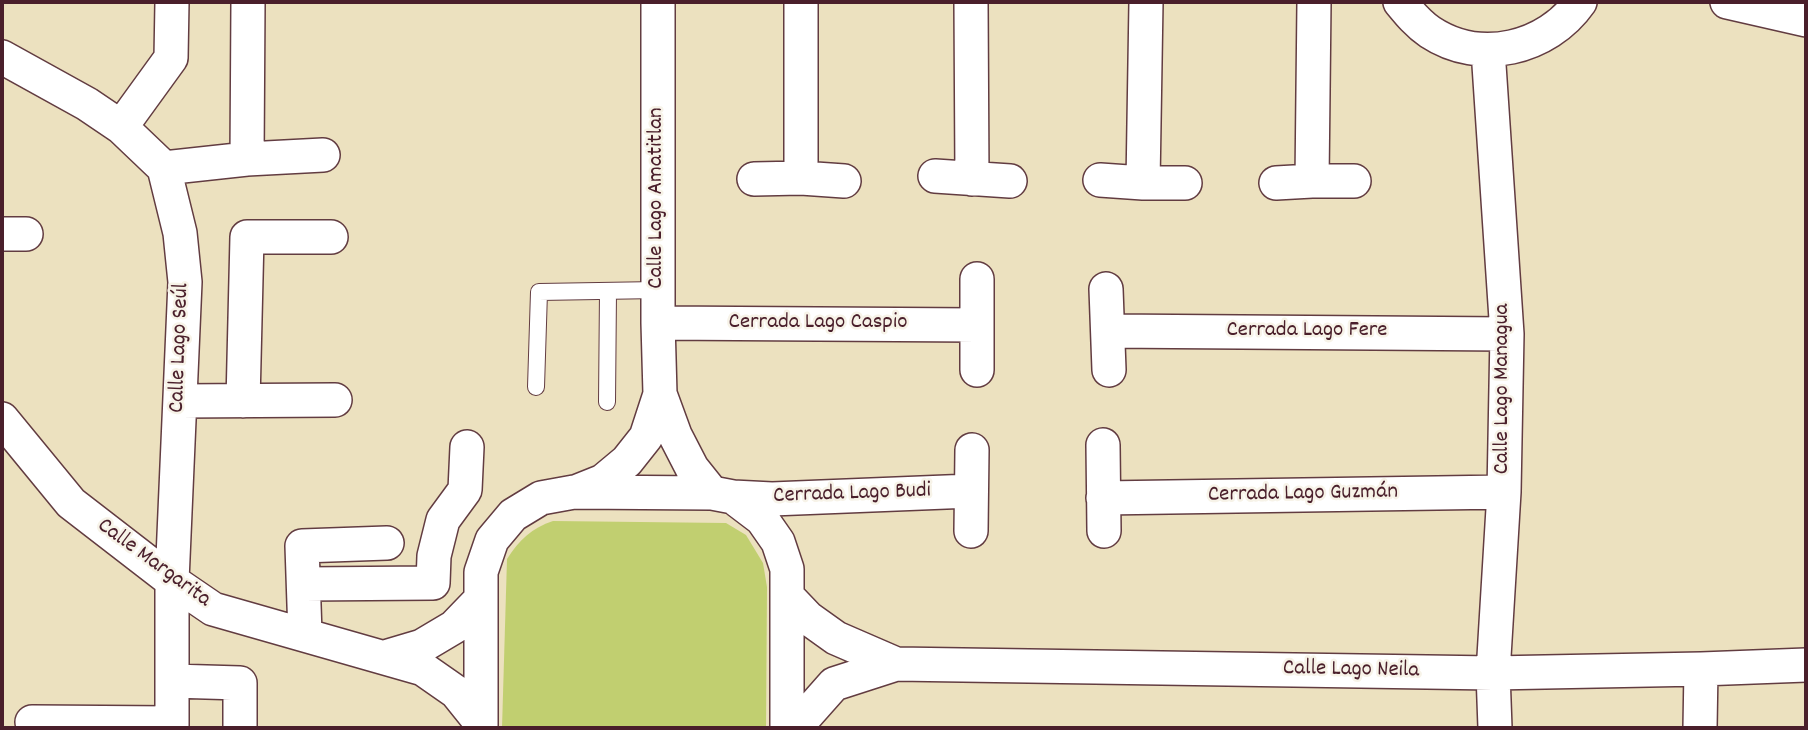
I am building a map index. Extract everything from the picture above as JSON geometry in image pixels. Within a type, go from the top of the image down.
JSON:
[{"type":"street","points":[[121,127],[171,58],[172,2]]},
{"type":"street","points":[[247,159],[248,2]]},
{"type":"street","name":"Calle Lago Amatitlan","points":[[658,2],[660,394]]},
{"type":"street","points":[[801,2],[801,177]]},
{"type":"street","points":[[971,2],[972,179]]},
{"type":"street","points":[[1143,183],[1146,2]]},
{"type":"street","points":[[1312,181],[1314,2]]},
{"type":"street","points":[[1400,2],[1414,19],[1431,33],[1470,48],[1488,50],[1515,47],[1536,40],[1555,28],[1580,2]]},
{"type":"street","points":[[1727,2],[1806,20]]},
{"type":"street","name":"Calle Lago Managua","points":[[1488,50],[1507,334],[1504,492],[1493,673],[1495,728]]},
{"type":"street","points":[[2,57],[87,104],[121,127],[164,168],[247,159],[323,155]]},
{"type":"street","name":"Calle Lago Seúl","points":[[164,168],[180,233],[185,282],[172,582],[172,725]]},
{"type":"street","points":[[935,176],[1010,181]]},
{"type":"street","points":[[754,179],[801,177],[844,181]]},
{"type":"street","points":[[1100,180],[1185,183]]},
{"type":"street","points":[[1276,183],[1354,181]]},
{"type":"street","points":[[243,401],[247,237],[331,237]]},
{"type":"street","points":[[977,279],[977,370]]},
{"type":"street","points":[[1106,289],[1109,370]]},
{"type":"street","name":"Cerrada Lago Caspio","points":[[658,323],[977,325]]},
{"type":"street","name":"Cerrada Lago Fere","points":[[1108,331],[1507,334]]},
{"type":"street","points":[[481,726],[481,572],[492,540],[513,515],[541,498],[574,492],[603,481],[627,461],[646,437],[660,394]]},
{"type":"street","points":[[660,394],[692,468],[723,495],[762,519],[778,542],[787,569],[787,728]]},
{"type":"street","points":[[180,401],[335,400]]},
{"type":"street","name":"Calle Margarita","points":[[2,419],[71,503],[172,582],[213,609],[423,669],[456,692],[481,726]]},
{"type":"street","points":[[1103,445],[1104,531]]},
{"type":"street","points":[[303,584],[433,583],[434,556],[443,520],[466,490],[467,447]]},
{"type":"street","points":[[971,531],[972,450]]},
{"type":"street","name":"Cerrada Lago Budi","points":[[723,495],[772,499],[971,491]]},
{"type":"street","points":[[574,492],[723,495]]},
{"type":"street","name":"Cerrada Lago Guzmán","points":[[1103,498],[1504,492]]},
{"type":"street","points":[[305,634],[302,546],[387,543]]},
{"type":"street","points":[[787,596],[808,618],[836,638],[896,664]]},
{"type":"street","points":[[385,657],[422,646],[454,627],[481,599]]},
{"type":"street","points":[[795,728],[834,684],[896,664]]},
{"type":"street","name":"Calle Lago Neila","points":[[896,664],[1493,673],[1700,670],[1806,665]]},
{"type":"street","points":[[1700,670],[1700,728]]},
{"type":"street","points":[[172,681],[240,683],[240,728]]},
{"type":"street","points":[[32,722],[172,725]]},
{"type":"lane","points":[[536,387],[539,292],[658,290]]},
{"type":"lane","points":[[607,402],[608,292]]},
{"type":"green space","points":[[553,521],[726,523],[746,535],[763,563],[767,587],[766,728],[502,728],[507,559],[527,536]]}]
